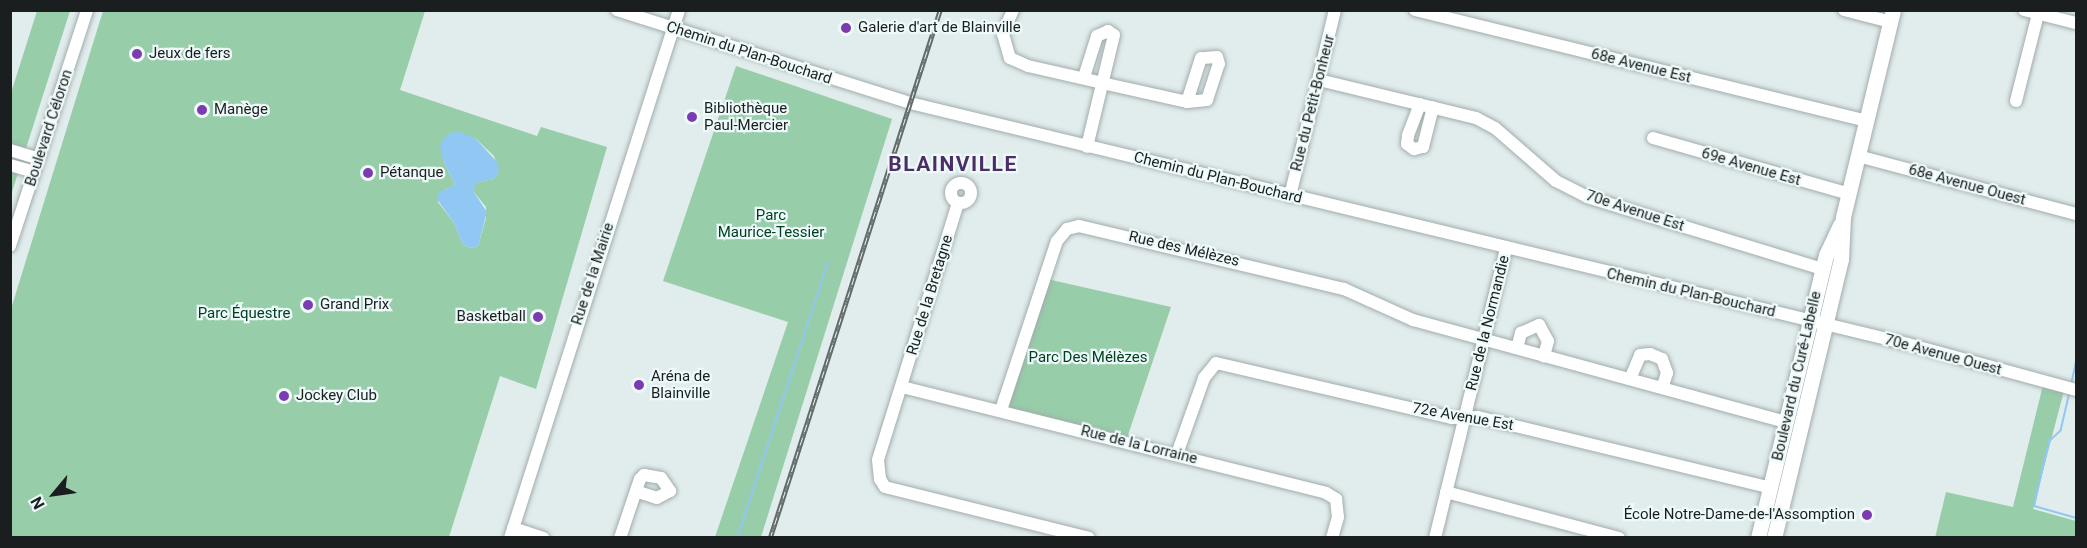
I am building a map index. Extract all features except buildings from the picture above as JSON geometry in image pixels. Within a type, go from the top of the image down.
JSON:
[{"type":"main road","name":"Boulevard du Curé-Labelle","points":[[1758,537],[1786,422],[1841,258],[1844,217],[1892,16]]},
{"type":"main road","name":"Boulevard du Curé-Labelle","points":[[1774,537],[1818,324],[1823,269],[1844,217]]},
{"type":"street","name":"Boulevard Céloron","points":[[10,246],[87,10]]},
{"type":"street","name":"Chemin du Plan-Bouchard","points":[[617,10],[886,97],[1818,324]]},
{"type":"street","name":"Rue de la Mairie","points":[[512,533],[679,10]]},
{"type":"street","points":[[1012,10],[1003,34],[1010,58],[1028,66],[1187,102]]},
{"type":"street","name":"Rue du Petit-Bonheur","points":[[1290,196],[1335,10]]},
{"type":"street","name":"68e Avenue Est","points":[[1415,10],[1867,121]]},
{"type":"street","points":[[1844,10],[1892,16]]},
{"type":"street","points":[[2024,10],[2076,23]]},
{"type":"street","points":[[2016,101],[2038,14]]},
{"type":"street","points":[[1084,77],[1097,36],[1108,31],[1114,35],[1088,147]]},
{"type":"street","name":"70e Avenue Est","points":[[1319,80],[1476,118],[1495,128],[1556,181],[1587,197],[1823,269]]},
{"type":"street","points":[[1420,104],[1408,136],[1407,144],[1414,149],[1423,147],[1433,107]]},
{"type":"street","name":"69e Avenue Est","points":[[1653,138],[1849,194]]},
{"type":"street","points":[[10,150],[39,159]]},
{"type":"street","name":"68e Avenue Ouest","points":[[1858,156],[2076,214]]},
{"type":"street","points":[[10,165],[34,172]]},
{"type":"street","name":"Rue de la Bretagne","points":[[958,203],[878,460],[880,479],[885,487],[1089,537]]},
{"type":"street","name":"Rue des Mélèzes","points":[[1001,410],[1057,240],[1067,229],[1079,226],[1344,289],[1413,320],[1630,379],[1663,385],[1702,400],[1786,422]]},
{"type":"street","name":"Rue de la Normandie","points":[[1435,537],[1506,248]]},
{"type":"street","name":"70e Avenue Ouest","points":[[1818,324],[2076,390]]},
{"type":"street","points":[[1516,348],[1521,333],[1539,325],[1548,341],[1544,356]]},
{"type":"street","points":[[1630,379],[1640,355],[1650,354],[1662,359],[1667,373],[1663,385]]},
{"type":"street","name":"72e Avenue Est","points":[[1177,454],[1204,378],[1216,363],[1452,418],[1465,417],[1771,488]]},
{"type":"street","points":[[2061,386],[2076,380]]},
{"type":"street","name":"Rue de la Lorraine","points":[[902,387],[1326,493],[1336,499],[1338,517],[1332,537]]},
{"type":"street","points":[[620,537],[636,491]]},
{"type":"street","points":[[1446,492],[1619,537]]},
{"type":"street","points":[[512,533],[543,537]]},
{"type":"green space","points":[[37,11],[70,11],[11,195],[11,93]]},
{"type":"green space","name":"Parc Équestre","points":[[103,11],[425,11],[400,90],[537,136],[541,127],[607,147],[536,389],[500,376],[449,537],[11,538],[11,309]],"holes":[[[475,138],[494,156],[499,172],[493,179],[475,183],[473,191],[486,207],[486,218],[478,246],[472,248],[463,245],[454,223],[438,202],[444,190],[455,185],[443,160]]]},
{"type":"green space","name":"Parc Maurice-Tessier","points":[[736,66],[892,119],[761,537],[715,537],[788,322],[663,281]]},
{"type":"green space","name":"Parc Des Mélèzes","points":[[1047,279],[1171,307],[1127,438],[1004,408]]},
{"type":"green space","points":[[2044,381],[2065,387],[2033,509],[2076,521],[2076,537],[1935,538],[1946,492],[2013,507]]},
{"type":"water","points":[[457,131],[475,138],[498,163],[499,172],[493,179],[476,183],[473,191],[487,212],[478,246],[472,248],[463,245],[454,223],[437,199],[439,192],[455,185],[443,160],[440,144],[447,135]]},
{"type":"waterway","points":[[737,538],[828,263]]},
{"type":"waterway","points":[[2071,385],[2076,362]]},
{"type":"waterway","points":[[2069,394],[2061,430],[2049,441],[2034,506],[2076,518]]},
{"type":"railway","points":[[770,538],[940,10]]},
{"type":"place","name":"Galerie d'art de Blainville","points":[[846,28]]},
{"type":"place","name":"Jeux de fers","points":[[137,54]]},
{"type":"place","name":"Manège","points":[[202,110]]},
{"type":"place","name":"Bibliothèque Paul-Mercier","points":[[692,117]]},
{"type":"place","name":"Pétanque","points":[[368,173]]},
{"type":"place","name":"Grand Prix","points":[[308,305]]},
{"type":"place","name":"Basketball","points":[[538,317]]},
{"type":"place","name":"Aréna de Blainville","points":[[639,385]]},
{"type":"place","name":"Jockey Club","points":[[284,396]]},
{"type":"place","name":"École Notre-Dame-de-l'Assomption","points":[[1867,515]]},
{"type":"district","name":"BLAINVILLE","points":[[953,164]]}]
